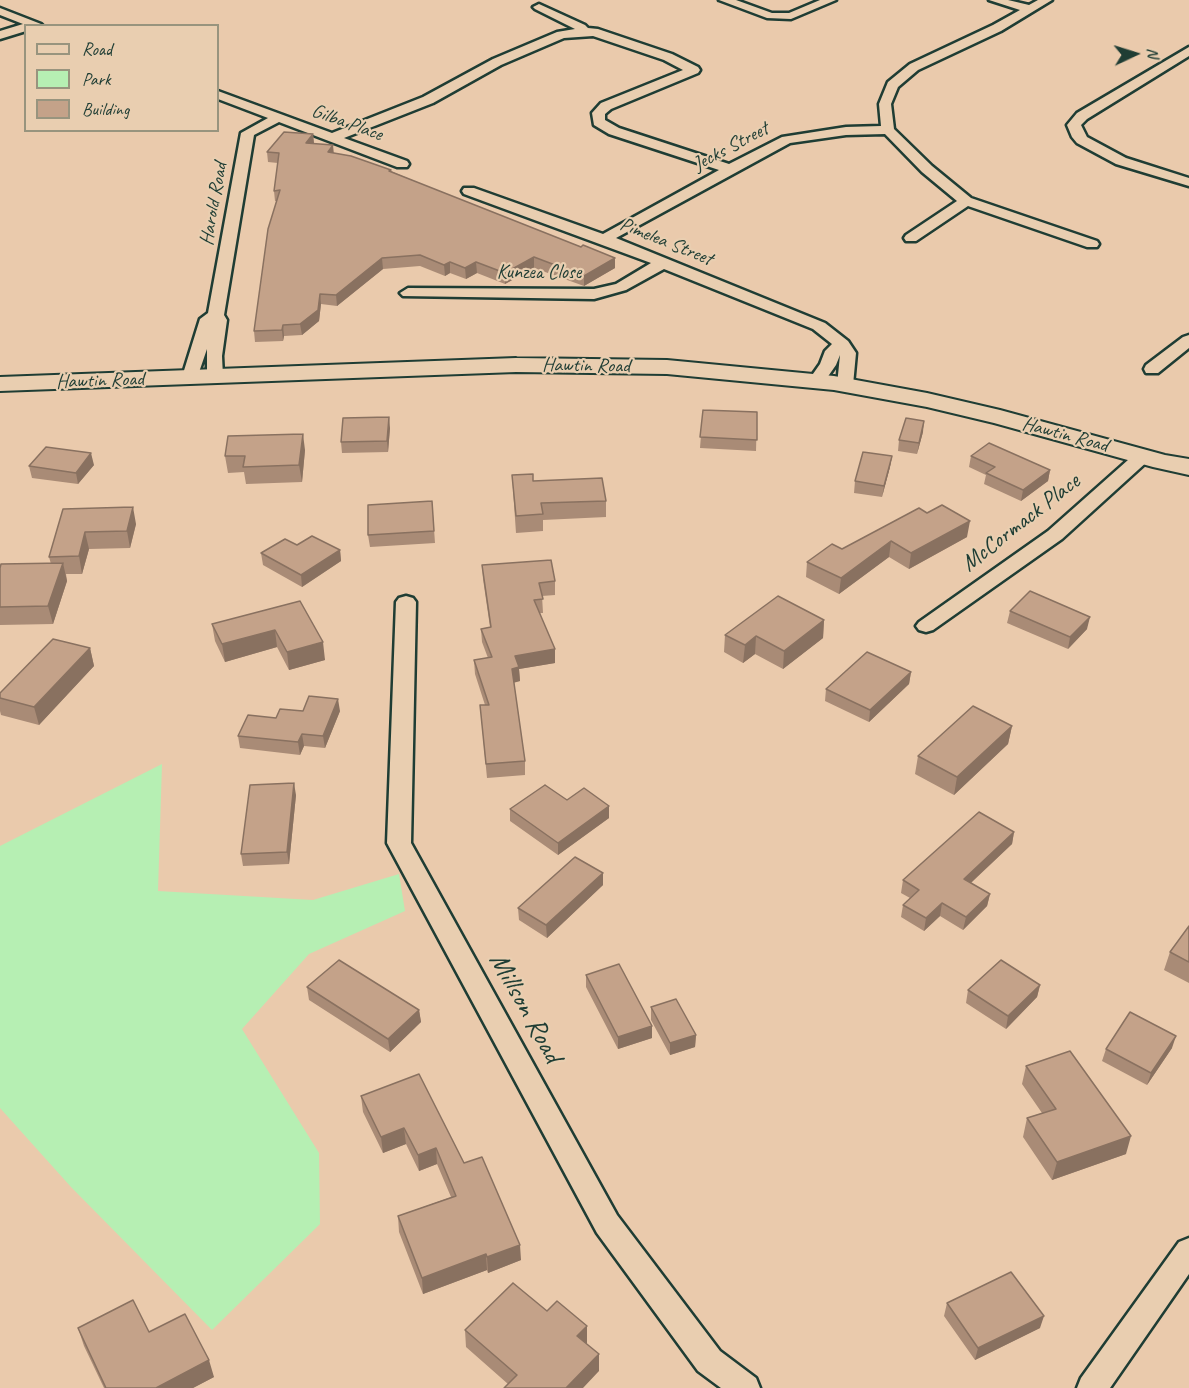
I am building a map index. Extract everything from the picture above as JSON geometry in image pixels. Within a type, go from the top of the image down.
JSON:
[{"type":"main road","name":"Hawtin Road","points":[[0,384],[516,365],[667,367],[845,385],[1000,417],[1189,467]]},
{"type":"main road","name":"Hawtin Road","points":[[1153,459],[1189,476]]},
{"type":"street","points":[[725,0],[771,16],[791,16],[830,0]]},
{"type":"street","points":[[995,0],[1030,9]]},
{"type":"street","points":[[1046,0],[997,28],[914,67],[891,85],[885,104],[888,130],[927,169],[966,201],[1092,244]]},
{"type":"street","points":[[538,7],[581,27],[584,32]]},
{"type":"street","points":[[0,11],[28,24]]},
{"type":"street","points":[[0,35],[24,28]]},
{"type":"street","points":[[331,138],[428,100],[497,62],[561,35],[594,32],[648,50],[694,70],[606,106],[598,113],[600,122],[614,131],[730,169]]},
{"type":"street","points":[[1189,51],[1076,120],[1074,129],[1089,145],[1120,161],[1189,183]]},
{"type":"street","name":"Gilba Place","points":[[219,95],[402,164]]},
{"type":"street","name":"Harold Road","points":[[215,377],[214,356],[219,320],[216,315],[248,133],[278,118]]},
{"type":"street","name":"Jecks Street","points":[[604,239],[787,140],[846,131],[888,130]]},
{"type":"street","name":"Pimelea Street","points":[[468,190],[604,239],[819,326],[842,344]]},
{"type":"street","points":[[910,238],[966,201]]},
{"type":"street","name":"Kunzea Close","points":[[408,293],[594,294],[621,287],[663,263]]},
{"type":"street","name":"Harold Road","points":[[190,377],[208,319],[216,315]]},
{"type":"street","points":[[1152,369],[1189,340]]},
{"type":"street","points":[[816,381],[828,365],[833,351],[842,344],[848,353],[845,385]]},
{"type":"street","name":"McCormack Place","points":[[926,626],[1055,535],[1153,459]]},
{"type":"street","name":"Millson Road","points":[[406,602],[399,843],[607,1224],[709,1360],[745,1388]]},
{"type":"street","points":[[1092,1388],[1189,1251]]},
{"type":"green space","points":[[162,764],[158,891],[313,900],[399,874],[405,911],[309,954],[242,1029],[319,1153],[320,1224],[212,1330],[71,1187],[0,1108],[0,846]]},
{"type":"building","points":[[284,132],[313,134],[306,143],[333,145],[328,152],[351,156],[391,170],[389,171],[581,247],[583,245],[615,258],[584,276],[534,257],[505,273],[476,262],[465,268],[450,262],[444,265],[420,255],[382,258],[336,295],[320,294],[318,310],[300,324],[283,325],[282,330],[254,331],[268,229],[280,190],[274,191],[279,153],[267,152]]},
{"type":"building","points":[[703,410],[757,412],[757,440],[700,437]]},
{"type":"building","points":[[389,417],[387,441],[341,442],[343,418]]},
{"type":"building","points":[[906,418],[924,421],[919,443],[899,440]]},
{"type":"building","points":[[303,434],[299,465],[243,467],[245,456],[225,456],[228,436]]},
{"type":"building","points":[[989,443],[1050,470],[1023,490],[986,473],[995,467],[971,456]]},
{"type":"building","points":[[46,447],[91,453],[76,473],[29,466]]},
{"type":"building","points":[[863,452],[892,456],[884,486],[855,481]]},
{"type":"building","points":[[533,474],[533,481],[602,478],[606,501],[541,503],[543,514],[516,516],[512,475]]},
{"type":"building","points":[[432,501],[434,531],[368,535],[368,505]]},
{"type":"building","points":[[942,505],[970,521],[911,553],[891,541],[841,578],[807,562],[832,544],[842,549],[919,508],[927,513]]},
{"type":"building","points":[[133,507],[127,531],[85,532],[79,556],[49,557],[63,509]]},
{"type":"building","points":[[312,536],[340,550],[301,575],[261,553],[285,539],[297,545]]},
{"type":"building","points":[[551,560],[555,581],[539,583],[543,599],[534,600],[555,649],[515,656],[519,667],[512,669],[525,761],[486,764],[480,705],[489,705],[474,660],[492,657],[481,629],[491,627],[482,565]]},
{"type":"building","points":[[63,563],[48,606],[0,607],[1,564]]},
{"type":"building","points":[[1030,591],[1090,617],[1070,637],[1010,611]]},
{"type":"building","points":[[778,596],[824,620],[784,651],[756,636],[745,645],[725,635]]},
{"type":"building","points":[[300,601],[323,642],[287,652],[275,630],[222,644],[212,624]]},
{"type":"building","points":[[53,639],[90,648],[34,707],[0,698],[0,693]]},
{"type":"building","points":[[867,652],[911,672],[870,710],[826,689]]},
{"type":"building","points":[[309,696],[338,699],[323,736],[302,734],[298,742],[238,736],[248,715],[276,718],[280,709],[303,711]]},
{"type":"building","points":[[973,706],[1012,726],[957,777],[918,756]]},
{"type":"building","points":[[294,783],[287,852],[241,854],[250,785]]},
{"type":"building","points":[[545,785],[567,800],[584,788],[609,806],[558,843],[510,809]]},
{"type":"building","points":[[979,812],[1014,832],[964,879],[990,894],[966,917],[942,903],[926,918],[903,905],[919,890],[903,880]]},
{"type":"building","points":[[575,857],[603,873],[546,925],[518,908]]},
{"type":"building","points":[[1189,926],[1189,962],[1170,952]]},
{"type":"building","points":[[339,960],[419,1010],[388,1039],[307,987]]},
{"type":"building","points":[[1001,960],[1040,985],[1008,1016],[968,990]]},
{"type":"building","points":[[619,964],[652,1026],[618,1037],[586,975]]},
{"type":"building","points":[[676,999],[696,1035],[670,1043],[651,1007]]},
{"type":"building","points":[[1130,1012],[1176,1036],[1151,1073],[1106,1049]]},
{"type":"building","points":[[1070,1051],[1131,1136],[1057,1162],[1027,1118],[1056,1109],[1026,1066]]},
{"type":"building","points":[[419,1074],[464,1163],[482,1157],[520,1245],[487,1257],[486,1254],[422,1278],[398,1216],[456,1196],[436,1148],[418,1155],[404,1128],[381,1137],[361,1096]]},
{"type":"building","points":[[1011,1272],[1044,1316],[978,1348],[947,1303]]},
{"type":"building","points":[[513,1283],[547,1311],[557,1301],[587,1326],[577,1336],[599,1354],[566,1388],[504,1388],[517,1375],[465,1330]]},
{"type":"building","points":[[133,1300],[149,1332],[185,1314],[209,1360],[156,1388],[106,1388],[78,1328]]}]
